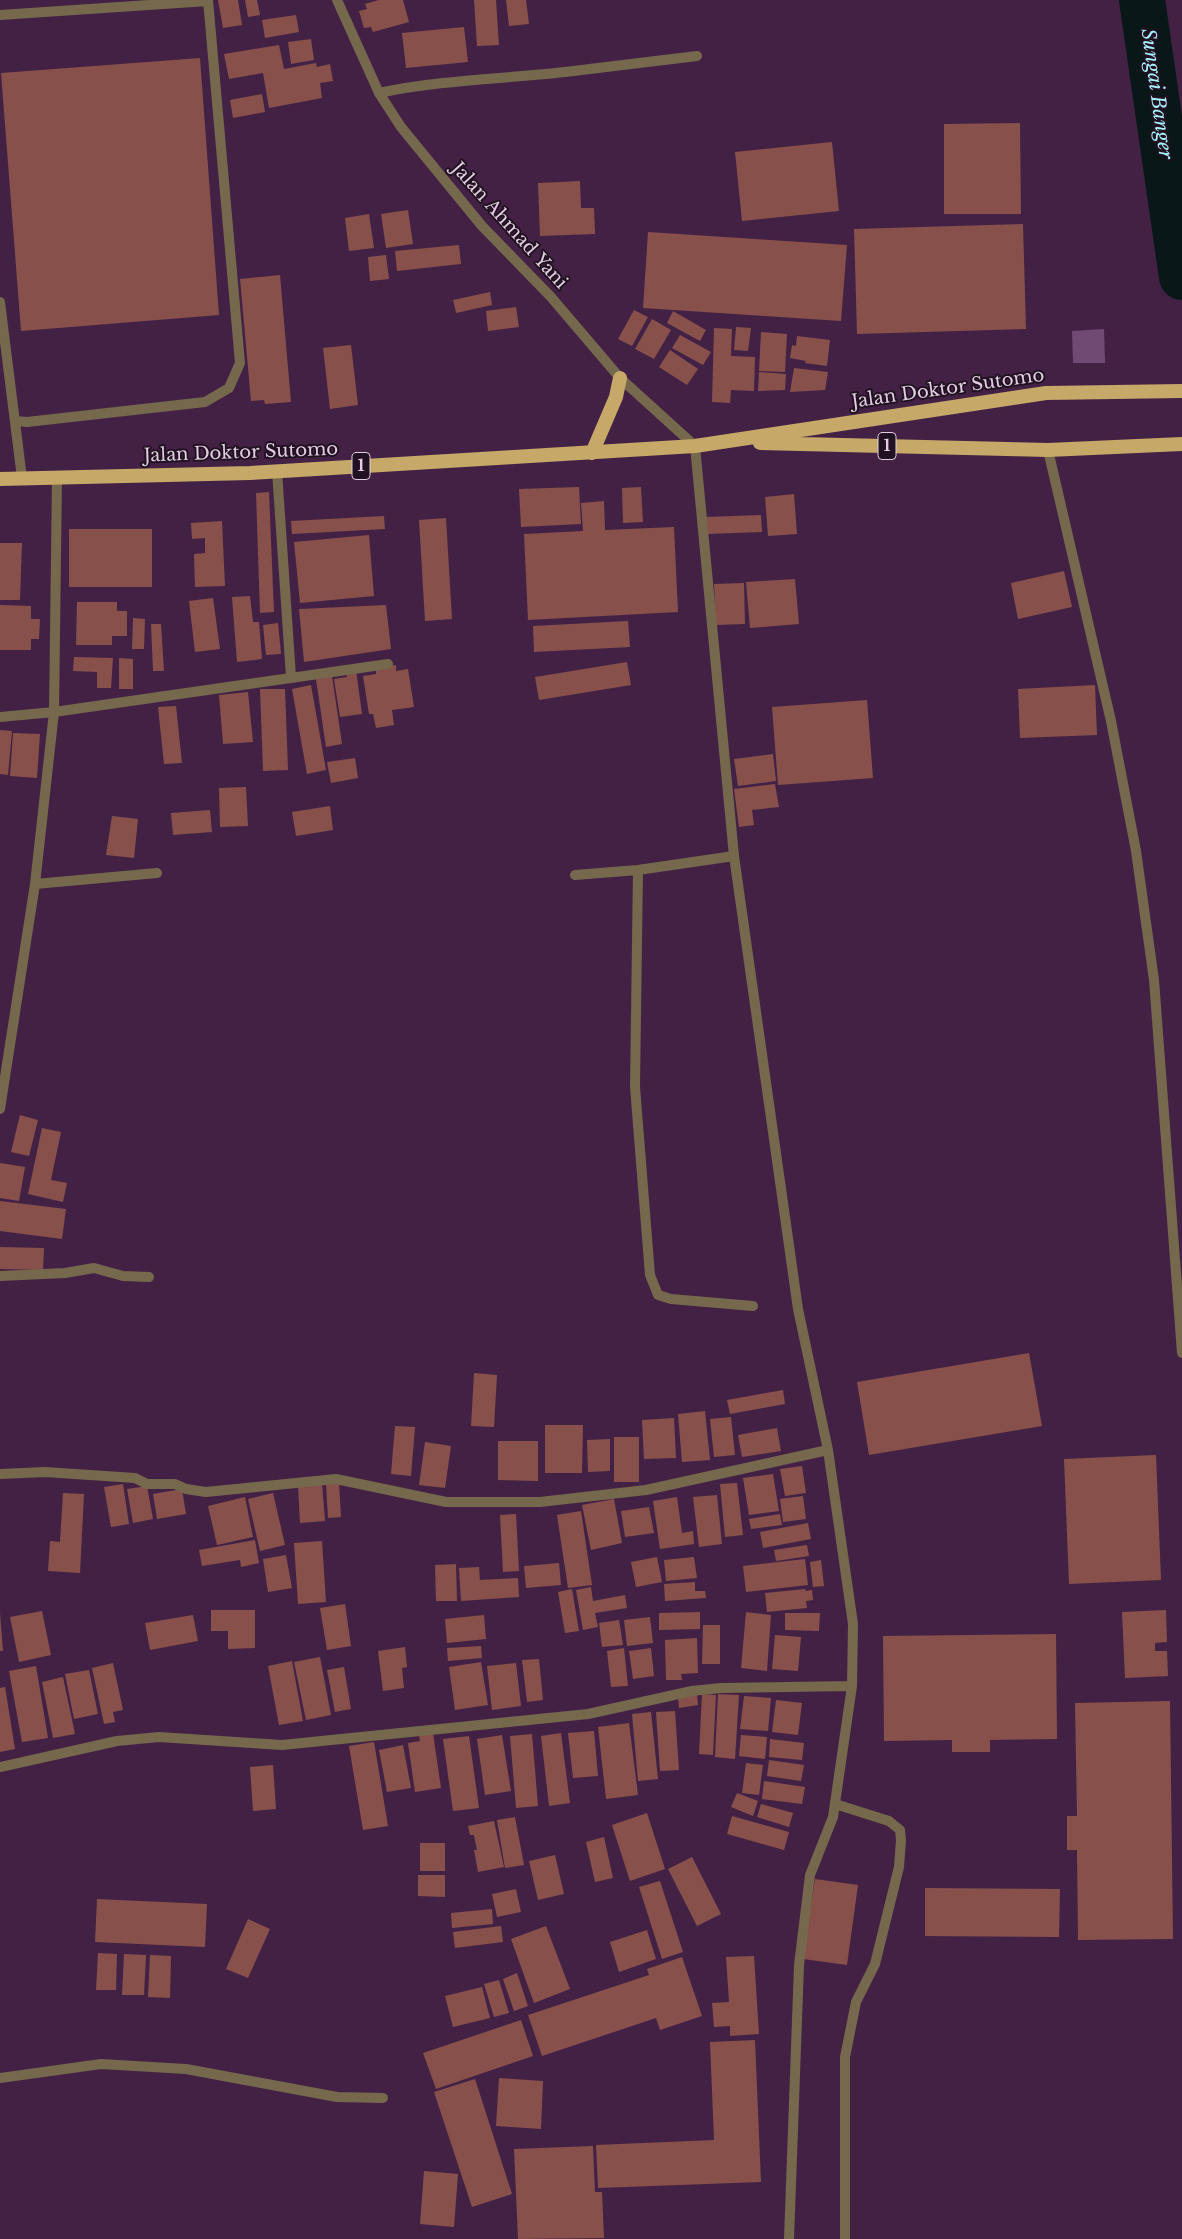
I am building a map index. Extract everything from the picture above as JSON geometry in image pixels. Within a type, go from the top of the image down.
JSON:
[{"type":"highway","points":[[592,453],[610,413],[620,378]]},
{"type":"highway","name":"Jalan Doktor Sutomo","points":[[0,479],[277,471],[694,446],[1046,393],[1182,391]]},
{"type":"highway","name":"Jalan Doktor Sutomo","points":[[722,442],[1050,450],[1182,444]]},
{"type":"street","points":[[0,15],[208,0],[240,363],[229,388],[205,402],[27,422],[16,421]]},
{"type":"street","name":"Jalan Ahmad Yani","points":[[336,0],[379,93],[401,127],[482,226],[551,297],[620,378],[694,446]]},
{"type":"street","points":[[379,93],[403,88],[477,79],[564,72],[697,56]]},
{"type":"street","points":[[0,302],[22,478]]},
{"type":"street","points":[[694,446],[734,856],[798,1309],[828,1450],[853,1624],[852,1686],[833,1817],[810,1875],[799,1965],[789,2239]]},
{"type":"street","points":[[1050,450],[1111,721],[1136,851],[1154,980],[1182,1353]]},
{"type":"street","points":[[277,471],[292,677]]},
{"type":"street","points":[[0,1107],[35,884],[54,712],[58,478]]},
{"type":"street","points":[[0,717],[54,712],[388,664]]},
{"type":"street","points":[[575,875],[638,870],[734,856]]},
{"type":"street","points":[[638,870],[635,1087],[650,1275],[658,1295],[664,1297],[753,1306]]},
{"type":"street","points":[[35,884],[157,873]]},
{"type":"street","points":[[0,1276],[65,1273],[94,1268],[123,1276],[149,1277]]},
{"type":"street","points":[[0,1474],[45,1472],[136,1478],[147,1484],[174,1484],[186,1489],[206,1492],[336,1479],[446,1502],[540,1502],[646,1490],[828,1450]]},
{"type":"street","points":[[0,1767],[117,1741],[159,1737],[282,1745],[588,1714],[692,1690],[852,1686]]},
{"type":"street","points":[[835,1804],[888,1821],[900,1830],[901,1840],[899,1867],[875,1964],[856,2002],[846,2057],[845,2239]]},
{"type":"street","points":[[0,2078],[101,2064],[186,2069],[337,2097],[383,2098]]},
{"type":"shaded area","points":[[1104,329],[1105,363],[1073,363],[1072,331]]},
{"type":"building","points":[[218,0],[238,0],[242,25],[223,28]]},
{"type":"building","points":[[245,0],[257,0],[260,15],[248,17]]},
{"type":"building","points":[[379,0],[403,0],[409,22],[373,32],[371,27],[364,28],[359,11],[367,9],[365,4]]},
{"type":"building","points":[[474,0],[496,0],[499,45],[477,46]]},
{"type":"building","points":[[506,0],[526,0],[529,24],[509,26]]},
{"type":"building","points":[[296,15],[299,32],[265,38],[262,20]]},
{"type":"building","points":[[464,27],[468,62],[406,68],[402,33]]},
{"type":"building","points":[[311,39],[314,60],[291,64],[288,42]]},
{"type":"building","points":[[279,45],[284,69],[316,63],[317,67],[330,64],[333,81],[320,83],[322,98],[269,108],[263,73],[229,79],[224,54]]},
{"type":"building","points":[[200,58],[219,315],[21,331],[1,73]]},
{"type":"building","points":[[262,94],[265,112],[233,118],[230,100]]},
{"type":"building","points":[[1020,123],[1021,214],[944,214],[944,124]]},
{"type":"building","points":[[832,142],[839,211],[742,221],[735,152]]},
{"type":"building","points":[[580,181],[581,208],[594,208],[595,234],[540,236],[538,183]]},
{"type":"building","points":[[408,210],[413,244],[386,248],[381,214]]},
{"type":"building","points":[[369,214],[374,248],[349,251],[345,218]]},
{"type":"building","points":[[1023,224],[1026,329],[857,334],[854,229]]},
{"type":"building","points":[[648,232],[847,245],[841,321],[643,308]]},
{"type":"building","points":[[459,245],[461,264],[397,271],[395,251]]},
{"type":"building","points":[[386,255],[389,279],[370,281],[368,257]]},
{"type":"building","points":[[280,275],[291,402],[265,404],[264,400],[251,401],[240,279]]},
{"type":"building","points":[[490,292],[492,305],[456,313],[453,300]]},
{"type":"building","points":[[516,307],[519,327],[488,331],[486,311]]},
{"type":"building","points":[[634,310],[648,317],[632,346],[618,339]]},
{"type":"building","points":[[673,311],[706,330],[700,341],[667,323]]},
{"type":"building","points":[[652,319],[671,330],[654,359],[635,349]]},
{"type":"building","points":[[736,327],[751,328],[748,351],[734,350]]},
{"type":"building","points":[[714,328],[732,329],[731,356],[755,357],[754,391],[731,390],[730,403],[712,402]]},
{"type":"building","points":[[761,332],[787,334],[785,372],[759,371]]},
{"type":"building","points":[[680,335],[711,352],[703,365],[672,348]]},
{"type":"building","points":[[797,336],[830,340],[827,366],[805,363],[806,361],[790,358],[792,345],[796,346]]},
{"type":"building","points":[[351,345],[358,405],[330,409],[323,348]]},
{"type":"building","points":[[670,350],[698,369],[687,385],[659,367]]},
{"type":"building","points":[[794,368],[828,372],[825,390],[790,392]]},
{"type":"building","points":[[759,372],[786,374],[785,390],[758,391]]},
{"type":"building","points":[[579,487],[581,524],[521,527],[519,489]]},
{"type":"building","points":[[641,487],[643,522],[623,523],[622,488]]},
{"type":"building","points":[[269,492],[274,612],[260,613],[256,493]]},
{"type":"building","points":[[794,494],[797,534],[768,536],[765,497]]},
{"type":"building","points":[[604,501],[605,530],[674,527],[678,612],[528,620],[524,534],[583,531],[581,503]]},
{"type":"building","points":[[761,515],[762,532],[706,534],[706,517]]},
{"type":"building","points":[[384,516],[385,529],[292,534],[291,521]]},
{"type":"building","points":[[446,518],[452,619],[425,621],[419,520]]},
{"type":"building","points":[[222,521],[225,586],[195,587],[194,554],[205,553],[205,538],[192,539],[191,523]]},
{"type":"building","points":[[69,529],[152,529],[152,587],[69,587]]},
{"type":"building","points":[[369,535],[374,596],[300,603],[294,542]]},
{"type":"building","points":[[0,543],[22,543],[20,600],[0,600]]},
{"type":"building","points":[[1064,571],[1072,607],[1018,619],[1011,583]]},
{"type":"building","points":[[795,579],[799,624],[750,628],[746,582]]},
{"type":"building","points":[[744,583],[745,624],[716,625],[714,584]]},
{"type":"building","points":[[250,596],[253,622],[259,622],[262,659],[237,662],[232,597]]},
{"type":"building","points":[[213,598],[220,649],[195,652],[189,601]]},
{"type":"building","points":[[77,602],[117,602],[117,611],[127,611],[127,636],[112,636],[112,645],[76,645]]},
{"type":"building","points":[[0,605],[31,606],[31,619],[40,619],[39,639],[31,639],[31,650],[0,650]]},
{"type":"building","points":[[386,605],[391,649],[304,662],[299,609]]},
{"type":"building","points":[[133,618],[145,619],[144,649],[132,649]]},
{"type":"building","points":[[628,621],[630,647],[534,652],[533,626]]},
{"type":"building","points":[[278,623],[281,654],[266,655],[263,625]]},
{"type":"building","points":[[151,624],[161,624],[164,671],[153,671]]},
{"type":"building","points":[[74,657],[113,658],[111,688],[97,688],[97,672],[73,671]]},
{"type":"building","points":[[119,658],[133,659],[133,689],[119,689]]},
{"type":"building","points":[[627,662],[631,685],[539,700],[535,677]]},
{"type":"building","points":[[396,665],[396,671],[408,669],[414,707],[392,710],[394,725],[376,728],[373,714],[369,714],[363,676],[376,674],[376,668]]},
{"type":"building","points":[[356,670],[362,714],[340,717],[334,679],[347,677],[346,671]]},
{"type":"building","points":[[332,676],[342,744],[326,747],[316,679]]},
{"type":"building","points":[[311,685],[326,770],[307,774],[292,689]]},
{"type":"building","points":[[1095,685],[1097,735],[1020,738],[1018,689]]},
{"type":"building","points":[[260,689],[285,689],[288,770],[263,771]]},
{"type":"building","points":[[248,692],[253,742],[223,744],[219,695]]},
{"type":"building","points":[[867,700],[873,778],[778,785],[772,707]]},
{"type":"building","points":[[176,706],[182,763],[164,764],[158,707]]},
{"type":"building","points":[[0,730],[12,731],[8,775],[0,774]]},
{"type":"building","points":[[13,733],[40,734],[37,778],[10,776]]},
{"type":"building","points":[[773,754],[776,781],[738,786],[734,759]]},
{"type":"building","points":[[355,758],[358,778],[331,783],[327,762]]},
{"type":"building","points":[[775,784],[779,807],[752,810],[754,825],[739,827],[734,789]]},
{"type":"building","points":[[246,787],[248,826],[220,827],[219,788]]},
{"type":"building","points":[[330,806],[333,830],[296,836],[292,812]]},
{"type":"building","points":[[210,810],[212,832],[173,835],[171,813]]},
{"type":"building","points":[[112,816],[138,819],[134,858],[106,855]]},
{"type":"building","points":[[20,1115],[38,1120],[29,1156],[11,1152]]},
{"type":"building","points":[[42,1128],[61,1132],[51,1180],[67,1183],[63,1202],[28,1194]]},
{"type":"building","points":[[0,1163],[25,1167],[19,1201],[0,1198]]},
{"type":"building","points":[[0,1201],[66,1209],[62,1239],[0,1231]]},
{"type":"building","points":[[0,1247],[44,1248],[43,1270],[0,1269]]},
{"type":"building","points":[[1029,1353],[1042,1426],[869,1455],[857,1382]]},
{"type":"building","points":[[474,1373],[497,1375],[494,1427],[471,1426]]},
{"type":"building","points":[[783,1390],[785,1404],[730,1414],[727,1400]]},
{"type":"building","points":[[705,1411],[710,1460],[682,1462],[678,1414]]},
{"type":"building","points":[[731,1417],[735,1455],[714,1457],[710,1419]]},
{"type":"building","points":[[674,1418],[676,1458],[644,1459],[642,1420]]},
{"type":"building","points":[[545,1425],[583,1425],[582,1473],[545,1473]]},
{"type":"building","points":[[395,1426],[415,1427],[411,1476],[391,1474]]},
{"type":"building","points":[[777,1428],[781,1451],[742,1457],[738,1435]]},
{"type":"building","points":[[614,1437],[639,1437],[639,1482],[614,1482]]},
{"type":"building","points":[[610,1439],[610,1471],[588,1472],[587,1440]]},
{"type":"building","points":[[498,1441],[538,1441],[538,1481],[498,1480]]},
{"type":"building","points":[[425,1442],[451,1446],[445,1488],[419,1485]]},
{"type":"building","points":[[1156,1455],[1161,1580],[1069,1584],[1064,1459]]},
{"type":"building","points":[[802,1466],[806,1493],[785,1496],[780,1469]]},
{"type":"building","points":[[773,1474],[779,1511],[749,1515],[743,1478]]},
{"type":"building","points":[[339,1483],[341,1517],[328,1518],[326,1484]]},
{"type":"building","points":[[737,1483],[743,1535],[725,1537],[720,1484]]},
{"type":"building","points":[[123,1484],[129,1524],[111,1527],[104,1487]]},
{"type":"building","points":[[322,1484],[325,1521],[300,1523],[298,1486]]},
{"type":"building","points":[[147,1486],[153,1519],[133,1523],[127,1489]]},
{"type":"building","points":[[182,1489],[186,1514],[157,1519],[153,1494]]},
{"type":"building","points":[[63,1493],[84,1494],[80,1573],[48,1571],[50,1541],[60,1542]]},
{"type":"building","points":[[273,1493],[285,1545],[260,1551],[248,1499]]},
{"type":"building","points":[[717,1495],[722,1544],[699,1547],[693,1497]]},
{"type":"building","points":[[803,1496],[806,1519],[783,1522],[780,1499]]},
{"type":"building","points":[[245,1497],[253,1537],[217,1545],[208,1506]]},
{"type":"building","points":[[677,1497],[682,1533],[693,1531],[694,1544],[660,1549],[653,1501]]},
{"type":"building","points":[[614,1499],[622,1543],[591,1550],[582,1505]]},
{"type":"building","points":[[649,1507],[654,1533],[625,1537],[621,1511]]},
{"type":"building","points":[[581,1511],[592,1585],[568,1588],[557,1515]]},
{"type":"building","points":[[516,1514],[519,1571],[503,1572],[500,1515]]},
{"type":"building","points":[[780,1514],[782,1525],[751,1529],[749,1519]]},
{"type":"building","points":[[808,1523],[811,1539],[763,1548],[760,1532]]},
{"type":"building","points":[[255,1540],[259,1563],[241,1567],[240,1560],[202,1566],[199,1550]]},
{"type":"building","points":[[322,1541],[326,1602],[298,1604],[294,1543]]},
{"type":"building","points":[[807,1545],[809,1556],[776,1561],[774,1550]]},
{"type":"building","points":[[286,1555],[292,1588],[268,1592],[263,1559]]},
{"type":"building","points":[[657,1557],[662,1582],[636,1587],[631,1562]]},
{"type":"building","points":[[694,1557],[697,1578],[666,1581],[664,1560]]},
{"type":"building","points":[[805,1559],[808,1585],[746,1592],[743,1566]]},
{"type":"building","points":[[821,1560],[824,1586],[813,1587],[810,1562]]},
{"type":"building","points":[[559,1563],[561,1585],[526,1588],[524,1566]]},
{"type":"building","points":[[456,1564],[457,1601],[436,1601],[435,1565]]},
{"type":"building","points":[[479,1567],[480,1580],[518,1578],[519,1597],[461,1601],[459,1568]]},
{"type":"building","points":[[695,1582],[695,1591],[705,1591],[706,1598],[665,1601],[664,1584]]},
{"type":"building","points":[[591,1587],[593,1601],[625,1595],[627,1608],[595,1613],[598,1627],[583,1630],[576,1590]]},
{"type":"building","points":[[572,1589],[579,1631],[565,1633],[558,1592]]},
{"type":"building","points":[[805,1589],[806,1591],[812,1590],[813,1600],[806,1601],[807,1608],[767,1612],[765,1593]]},
{"type":"building","points":[[345,1604],[351,1646],[327,1650],[320,1608]]},
{"type":"building","points":[[211,1610],[255,1610],[255,1648],[228,1649],[228,1631],[211,1631]]},
{"type":"building","points":[[1166,1610],[1167,1642],[1155,1643],[1155,1651],[1167,1651],[1168,1676],[1125,1678],[1122,1612]]},
{"type":"building","points":[[42,1611],[51,1655],[19,1662],[10,1617]]},
{"type":"building","points":[[700,1612],[700,1629],[659,1630],[659,1613]]},
{"type":"building","points":[[746,1612],[771,1615],[767,1671],[741,1668]]},
{"type":"building","points":[[0,1613],[3,1651],[0,1651]]},
{"type":"building","points":[[785,1613],[820,1613],[819,1631],[785,1630]]},
{"type":"building","points":[[193,1615],[198,1641],[150,1650],[145,1623]]},
{"type":"building","points":[[484,1615],[486,1639],[447,1643],[445,1619]]},
{"type":"building","points":[[650,1617],[653,1643],[627,1646],[624,1620]]},
{"type":"building","points":[[619,1620],[623,1645],[602,1647],[599,1623]]},
{"type":"building","points":[[703,1625],[720,1625],[720,1664],[702,1664]]},
{"type":"building","points":[[1056,1634],[1057,1739],[990,1740],[990,1752],[952,1752],[952,1740],[884,1741],[883,1636]]},
{"type":"building","points":[[775,1635],[801,1637],[798,1671],[772,1669]]},
{"type":"building","points":[[697,1638],[698,1673],[681,1674],[682,1680],[666,1680],[665,1640]]},
{"type":"building","points":[[481,1646],[482,1658],[448,1661],[447,1648]]},
{"type":"building","points":[[405,1647],[407,1667],[402,1668],[404,1688],[383,1691],[378,1651]]},
{"type":"building","points":[[624,1648],[628,1686],[611,1687],[607,1651]]},
{"type":"building","points":[[651,1648],[654,1676],[633,1679],[629,1651]]},
{"type":"building","points":[[320,1657],[331,1715],[306,1720],[294,1662]]},
{"type":"building","points":[[539,1659],[543,1700],[527,1702],[522,1660]]},
{"type":"building","points":[[292,1661],[303,1721],[279,1725],[268,1666]]},
{"type":"building","points":[[481,1662],[488,1705],[455,1710],[449,1667]]},
{"type":"building","points":[[113,1663],[123,1710],[113,1712],[115,1722],[104,1724],[92,1668]]},
{"type":"building","points":[[516,1663],[521,1706],[492,1710],[487,1666]]},
{"type":"building","points":[[36,1666],[48,1738],[22,1742],[9,1671]]},
{"type":"building","points":[[344,1667],[351,1709],[335,1712],[327,1670]]},
{"type":"building","points":[[89,1670],[98,1714],[74,1719],[65,1674]]},
{"type":"building","points":[[63,1677],[75,1734],[53,1738],[42,1682]]},
{"type":"building","points":[[5,1687],[15,1749],[0,1752],[0,1688]]},
{"type":"building","points":[[697,1694],[698,1705],[679,1708],[678,1696]]},
{"type":"building","points":[[702,1694],[716,1695],[713,1755],[699,1754]]},
{"type":"building","points":[[718,1694],[739,1695],[735,1759],[715,1757]]},
{"type":"building","points":[[744,1696],[771,1698],[768,1731],[740,1729]]},
{"type":"building","points":[[776,1700],[802,1703],[798,1735],[772,1732]]},
{"type":"building","points":[[1170,1701],[1173,1939],[1078,1940],[1077,1850],[1067,1850],[1067,1816],[1077,1816],[1075,1703]]},
{"type":"building","points":[[675,1711],[679,1770],[660,1771],[656,1712]]},
{"type":"building","points":[[651,1712],[658,1779],[638,1781],[632,1714]]},
{"type":"building","points":[[629,1723],[638,1795],[606,1799],[598,1727]]},
{"type":"building","points":[[594,1731],[598,1776],[573,1778],[568,1733]]},
{"type":"building","points":[[433,1733],[441,1788],[415,1792],[408,1743],[420,1741],[419,1736]]},
{"type":"building","points":[[561,1733],[570,1803],[549,1806],[541,1736]]},
{"type":"building","points":[[532,1734],[538,1806],[516,1808],[510,1736]]},
{"type":"building","points":[[502,1735],[511,1791],[485,1795],[477,1739]]},
{"type":"building","points":[[741,1735],[767,1737],[765,1759],[739,1756]]},
{"type":"building","points":[[469,1736],[479,1808],[453,1811],[443,1739]]},
{"type":"building","points":[[770,1739],[804,1743],[802,1760],[769,1757]]},
{"type":"building","points":[[374,1742],[388,1826],[363,1830],[349,1746]]},
{"type":"building","points":[[403,1745],[411,1788],[387,1792],[379,1750]]},
{"type":"building","points":[[769,1760],[804,1765],[801,1781],[767,1776]]},
{"type":"building","points":[[746,1763],[763,1765],[759,1795],[742,1793]]},
{"type":"building","points":[[273,1765],[276,1809],[253,1811],[250,1767]]},
{"type":"building","points":[[764,1781],[805,1787],[802,1804],[762,1799]]},
{"type":"building","points":[[737,1793],[758,1801],[753,1816],[731,1807]]},
{"type":"building","points":[[761,1804],[793,1813],[789,1827],[757,1817]]},
{"type":"building","points":[[647,1813],[665,1869],[630,1881],[612,1825]]},
{"type":"building","points":[[732,1816],[789,1832],[784,1850],[727,1834]]},
{"type":"building","points":[[515,1817],[524,1865],[505,1868],[497,1820]]},
{"type":"building","points":[[494,1821],[504,1867],[478,1872],[474,1850],[477,1850],[474,1835],[470,1835],[468,1826]]},
{"type":"building","points":[[604,1837],[613,1878],[595,1882],[586,1842]]},
{"type":"building","points":[[420,1843],[445,1843],[445,1871],[420,1871]]},
{"type":"building","points":[[555,1855],[564,1894],[538,1900],[529,1861]]},
{"type":"building","points":[[692,1857],[721,1914],[697,1926],[668,1869]]},
{"type":"building","points":[[418,1875],[445,1875],[445,1897],[418,1896]]},
{"type":"building","points":[[815,1879],[858,1885],[847,1965],[803,1959]]},
{"type":"building","points":[[660,1881],[683,1952],[662,1959],[639,1887]]},
{"type":"building","points":[[925,1888],[1060,1889],[1059,1937],[925,1936]]},
{"type":"building","points":[[516,1889],[521,1912],[497,1917],[492,1894]]},
{"type":"building","points":[[97,1899],[207,1904],[205,1947],[95,1942]]},
{"type":"building","points":[[492,1909],[493,1924],[452,1928],[451,1913]]},
{"type":"building","points":[[248,1919],[270,1929],[248,1978],[226,1969]]},
{"type":"building","points":[[501,1926],[503,1942],[455,1948],[453,1932]]},
{"type":"building","points":[[546,1926],[570,1989],[534,2003],[511,1939]]},
{"type":"building","points":[[647,1930],[656,1959],[619,1972],[610,1942]]},
{"type":"building","points":[[98,1953],[117,1954],[116,1990],[96,1990]]},
{"type":"building","points":[[124,1954],[146,1955],[144,1995],[122,1995]]},
{"type":"building","points":[[150,1955],[171,1956],[170,1998],[148,1997]]},
{"type":"building","points":[[754,1956],[759,2034],[730,2036],[730,2026],[714,2027],[712,2003],[729,2002],[726,1957]]},
{"type":"building","points":[[682,1957],[702,2016],[660,2030],[656,2018],[542,2056],[528,2015],[649,1975],[647,1969]]},
{"type":"building","points":[[517,1973],[528,2006],[514,2011],[503,1979]]},
{"type":"building","points":[[499,1980],[509,2013],[494,2017],[484,1984]]},
{"type":"building","points":[[482,1987],[490,2018],[453,2027],[445,1996]]},
{"type":"building","points":[[521,2020],[533,2056],[436,2089],[423,2053]]},
{"type":"building","points":[[755,2040],[761,2182],[598,2188],[596,2145],[714,2140],[710,2042]]},
{"type":"building","points":[[499,2078],[543,2081],[541,2129],[496,2126]]},
{"type":"building","points":[[475,2079],[512,2194],[472,2207],[434,2092]]},
{"type":"building","points":[[593,2146],[595,2192],[602,2192],[604,2238],[518,2239],[514,2149]]},
{"type":"building","points":[[424,2171],[458,2174],[454,2227],[420,2224]]},
{"type":"waterway","name":"Sungai Banger","points":[[1142,0],[1182,277]]}]
